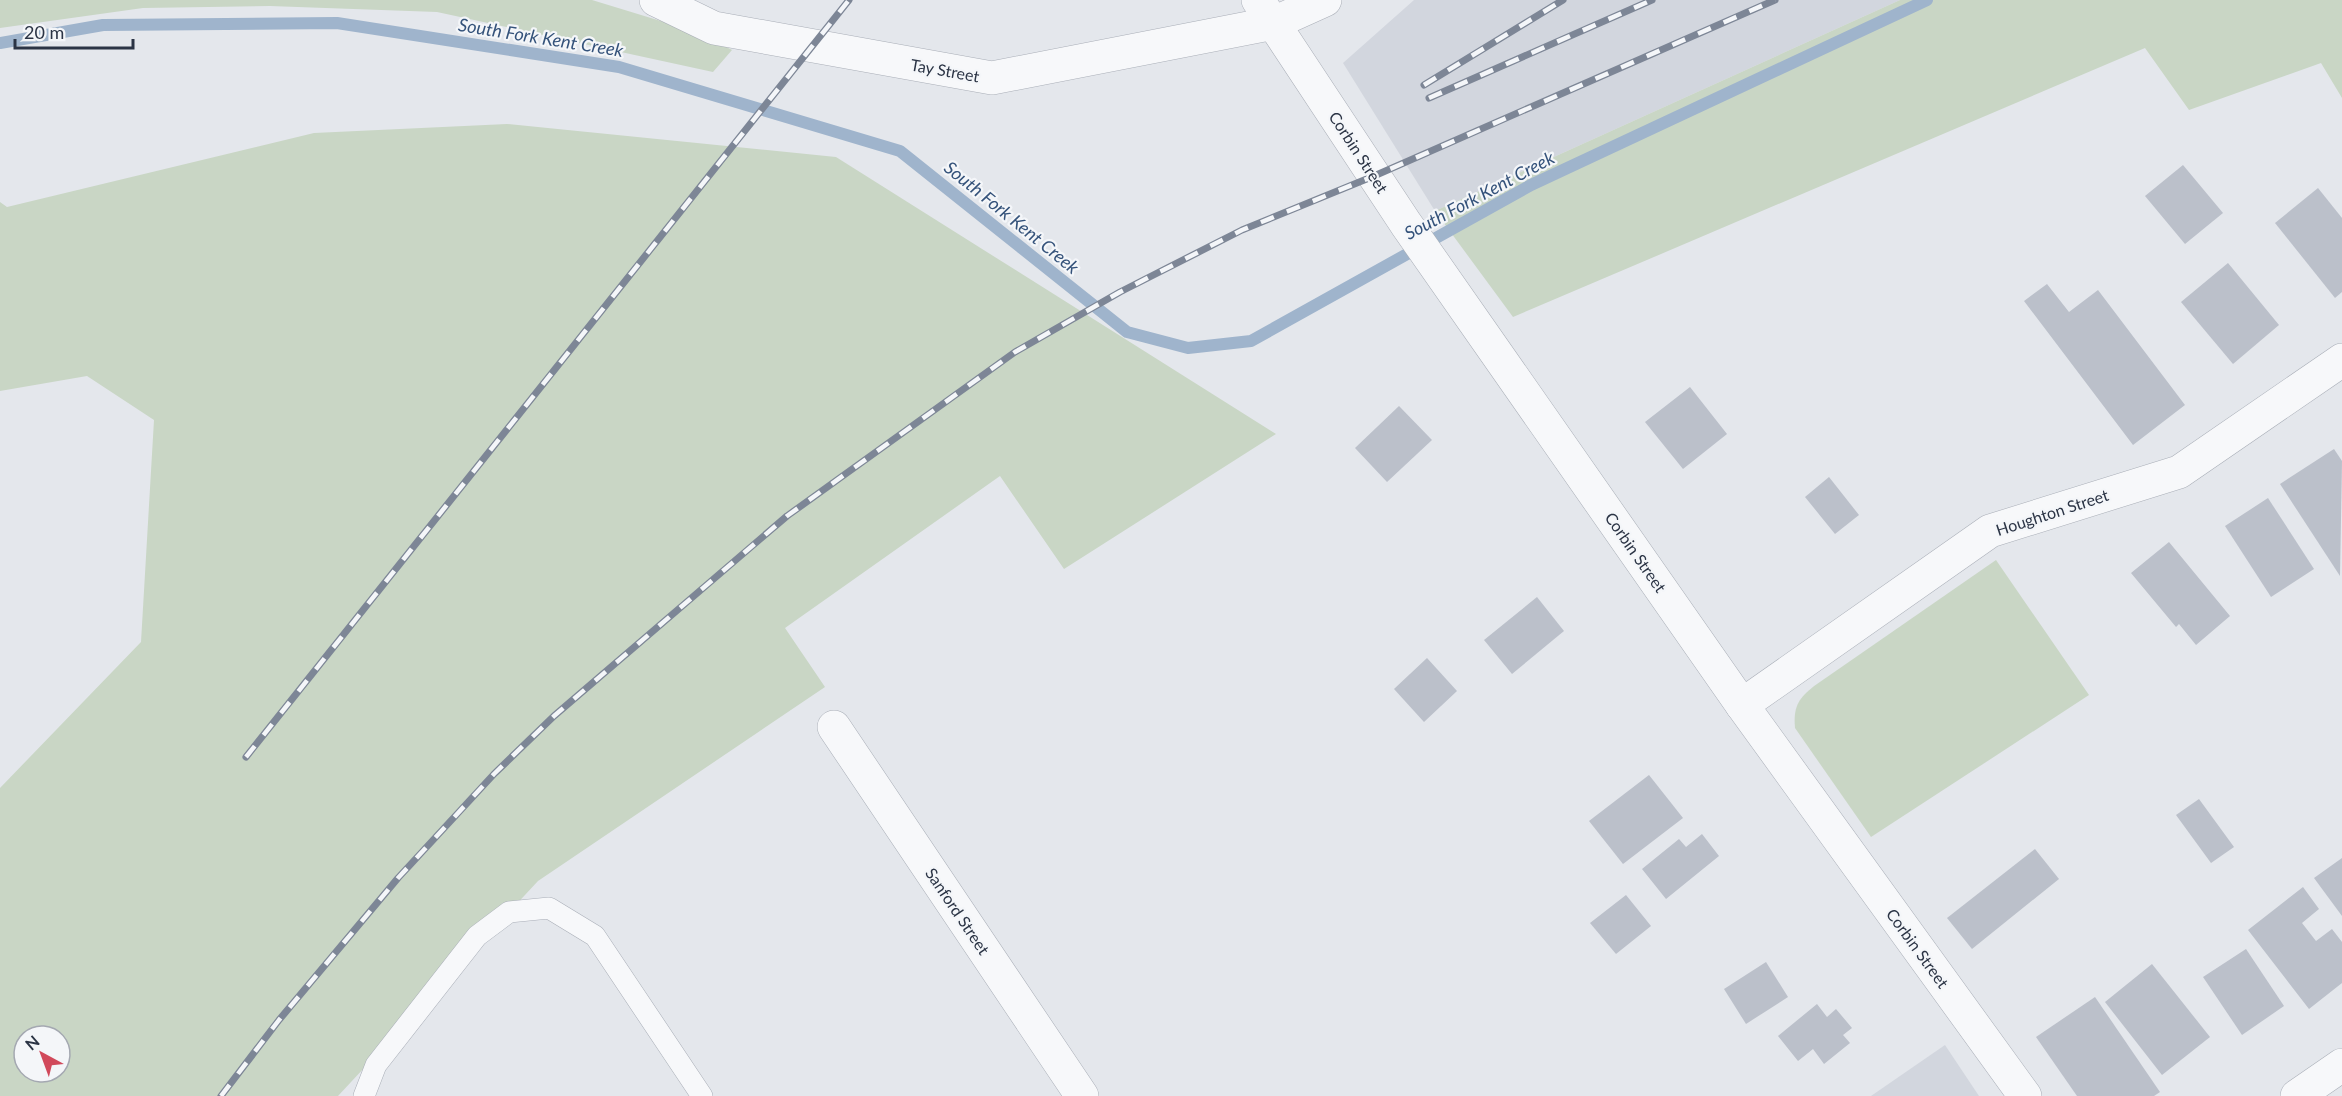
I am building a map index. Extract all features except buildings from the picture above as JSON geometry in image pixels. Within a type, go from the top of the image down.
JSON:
[{"type":"street","name":"Tay Street","points":[[656,0],[714,28],[992,78],[1266,11],[1325,0]]},
{"type":"street","name":"Corbin Street","points":[[1266,11],[1406,224],[1742,705],[2025,1096]]},
{"type":"street","name":"Houghton Street","points":[[1742,705],[1990,531],[2179,472],[2342,360]]},
{"type":"street","name":"Sanford Street","points":[[834,727],[1082,1096]]},
{"type":"street","points":[[2298,1096],[2342,1065]]},
{"type":"lane","points":[[364,1096],[376,1065],[477,936],[509,912],[549,908],[595,936],[702,1096]]},
{"type":"shaded area","points":[[1414,0],[1900,0],[1435,211],[1343,63]]},
{"type":"shaded area","points":[[1945,1045],[1979,1096],[1871,1096]]},
{"type":"green space","points":[[0,0],[592,0],[700,33],[732,50],[713,72],[437,12],[270,6],[143,8],[0,28]]},
{"type":"green space","points":[[1900,0],[2342,0],[2342,98],[2321,63],[2189,110],[2145,48],[1513,317],[1435,211]]},
{"type":"green space","points":[[507,124],[836,157],[1276,434],[1064,569],[1000,476],[785,628],[825,687],[538,881],[338,1096],[0,1096],[0,788],[141,642],[154,420],[87,376],[0,391],[0,202],[7,207],[314,133]]},
{"type":"green space","points":[[1996,560],[2089,695],[1871,837],[1795,728],[1796,708],[1806,693],[1817,684]]},
{"type":"waterway","name":"South Fork Kent Creek","points":[[0,43],[103,25],[337,23],[619,67],[900,151],[1127,332],[1188,348],[1251,341],[1531,185],[1927,0]]},
{"type":"railway","points":[[246,757],[849,0]]},
{"type":"railway","points":[[1424,85],[1563,0]]},
{"type":"railway","points":[[1429,98],[1652,0]]},
{"type":"railway","points":[[221,1096],[279,1020],[398,878],[494,774],[554,716],[787,516],[1015,352],[1120,292],[1242,230],[1374,176],[1775,0]]}]
